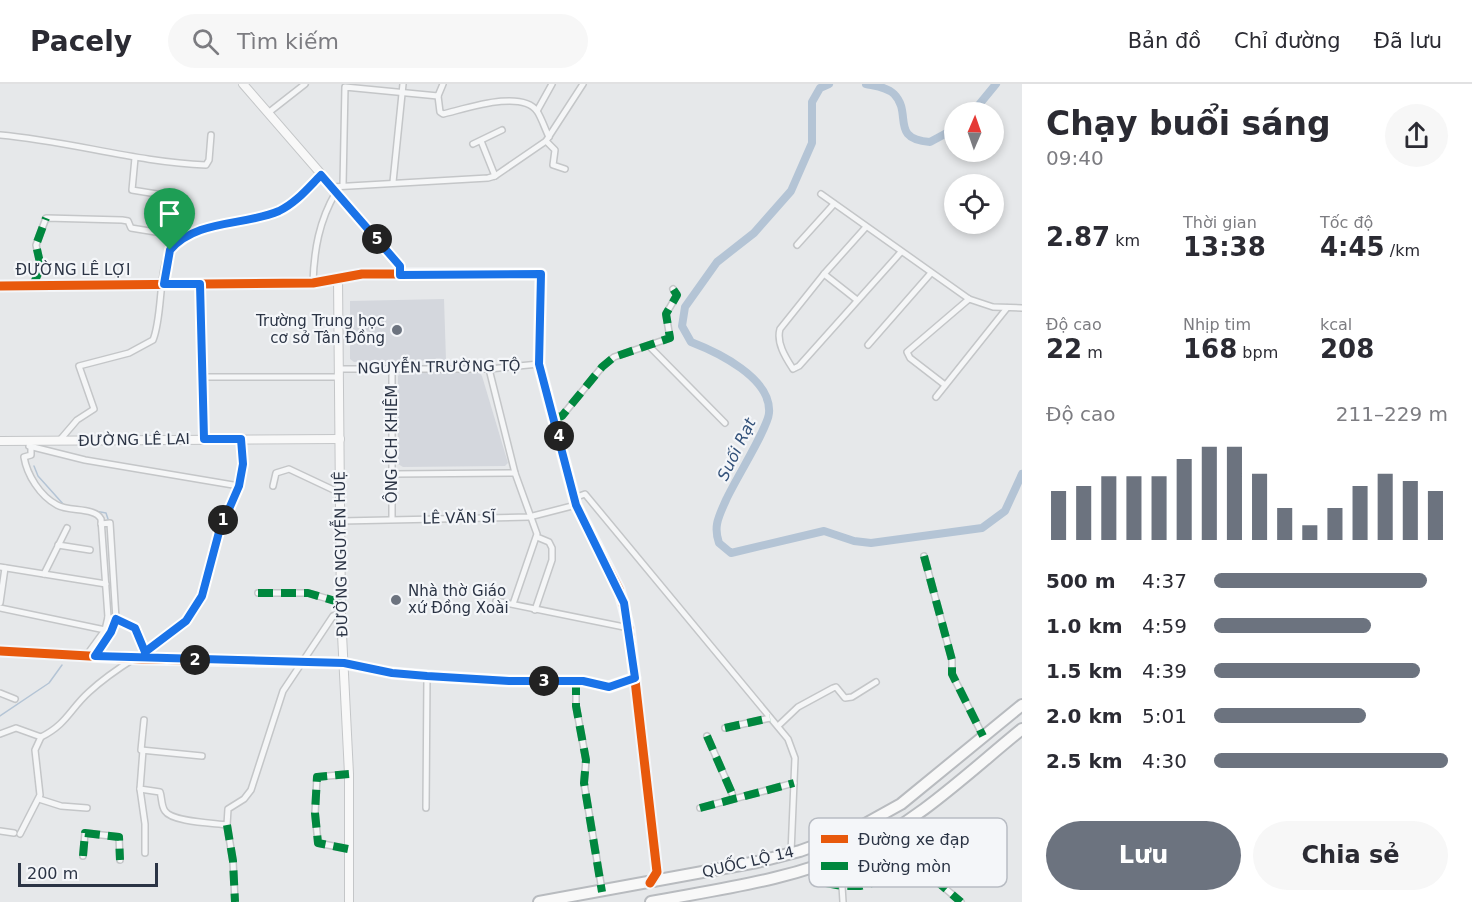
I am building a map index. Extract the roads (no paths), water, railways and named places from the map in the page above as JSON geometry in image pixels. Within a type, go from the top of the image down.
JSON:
[{"type":"highway","name":"QUỐC LỘ 14","points":[[876,818],[901,804],[1022,705]]},
{"type":"highway","name":"QUỐC LỘ 14","points":[[912,818],[1022,729]]},
{"type":"highway","name":"QUỐC LỘ 14","points":[[539,902],[650,883],[791,853],[809,847]]},
{"type":"highway","name":"QUỐC LỘ 14","points":[[652,902],[761,880],[809,867]]},
{"type":"highway","points":[[650,883],[652,902]]},
{"type":"street","points":[[243,84],[400,266],[400,275]]},
{"type":"street","points":[[268,113],[297,86],[304,84]]},
{"type":"street","points":[[393,182],[403,84]]},
{"type":"street","points":[[443,84],[438,96],[440,112],[443,114],[510,100],[529,104],[537,111],[555,150],[553,165],[565,169]]},
{"type":"street","points":[[537,111],[552,84]]},
{"type":"street","points":[[313,283],[317,239],[334,189],[343,185],[495,176],[548,139],[583,84]]},
{"type":"street","points":[[343,185],[345,87],[438,96]]},
{"type":"street","points":[[473,144],[502,130]]},
{"type":"street","points":[[0,135],[47,140],[135,158],[206,165],[212,135]]},
{"type":"street","points":[[481,141],[495,176]]},
{"type":"street","points":[[135,158],[132,190],[169,196],[170,210]]},
{"type":"street","points":[[170,250],[186,237],[208,228],[277,211],[292,203],[321,175]]},
{"type":"street","points":[[821,194],[969,299],[981,305],[1022,308]]},
{"type":"street","points":[[797,245],[834,204]]},
{"type":"street","points":[[33,285],[41,267],[36,245],[46,218],[128,221],[131,228],[168,234],[170,250],[156,332],[148,345],[129,353],[79,366],[94,409],[77,420],[59,441]]},
{"type":"street","points":[[866,227],[824,274],[780,329],[778,337],[793,369],[799,366],[901,252]]},
{"type":"street","points":[[868,345],[931,273]]},
{"type":"street","name":"ĐƯỜNG LÊ LỢI","points":[[0,286],[313,283],[362,274],[541,274],[539,364]]},
{"type":"street","points":[[824,274],[857,300]]},
{"type":"street","name":"ĐƯỜNG NGUYỄN HUỆ","points":[[338,278],[341,615],[349,774],[349,902]]},
{"type":"street","points":[[200,284],[204,439]]},
{"type":"street","points":[[554,418],[562,416],[602,367],[614,357],[650,347],[670,338],[666,314],[677,295],[673,289]]},
{"type":"street","points":[[945,385],[910,358],[907,352],[969,299]]},
{"type":"street","points":[[936,397],[1007,308]]},
{"type":"street","points":[[650,347],[725,423]]},
{"type":"street","points":[[539,364],[575,502],[619,589],[629,628],[657,872],[650,883]]},
{"type":"street","name":"NGUYỄN TRƯỜNG TỘ","points":[[203,377],[392,369],[489,369],[539,364]]},
{"type":"street","name":"ÔNG ÍCH KHIÊM","points":[[392,369],[392,519]]},
{"type":"street","points":[[489,369],[515,473],[537,537],[513,604]]},
{"type":"street","points":[[0,831],[17,833],[39,800],[40,788],[35,750],[41,737],[68,718],[87,693],[140,656],[194,612],[205,590],[219,532],[239,486],[243,464],[241,439]]},
{"type":"street","name":"ĐƯỜNG LÊ LAI","points":[[0,441],[340,439]]},
{"type":"street","points":[[17,440],[31,447],[85,460],[239,486]]},
{"type":"street","points":[[31,447],[31,455],[24,457],[26,470],[57,505],[99,515],[108,617],[105,630],[86,656]]},
{"type":"street","points":[[273,486],[276,473],[289,469],[340,493]]},
{"type":"street","points":[[393,474],[515,473]]},
{"type":"street","points":[[575,502],[585,494],[778,726],[792,747],[795,758],[791,853]]},
{"type":"street","name":"LÊ VĂN SĨ","points":[[341,521],[529,517],[575,502]]},
{"type":"street","points":[[95,656],[111,632],[116,619],[110,523],[101,524]]},
{"type":"street","points":[[44,574],[67,528]]},
{"type":"street","points":[[535,610],[552,554],[549,542],[537,537]]},
{"type":"street","points":[[58,545],[90,550]]},
{"type":"street","points":[[924,556],[952,660],[952,674],[984,736]]},
{"type":"street","points":[[0,603],[3,567],[106,584]]},
{"type":"street","points":[[258,593],[308,593],[342,603]]},
{"type":"street","points":[[496,601],[629,628]]},
{"type":"street","points":[[0,608],[105,630]]},
{"type":"street","points":[[235,902],[233,861],[227,825],[228,809],[244,799],[251,789],[283,692],[333,616],[341,615]]},
{"type":"street","points":[[108,617],[135,628],[140,656]]},
{"type":"street","points":[[0,651],[86,656],[344,663],[392,673],[509,681],[576,680],[609,687],[635,678]]},
{"type":"street","points":[[426,808],[427,676]]},
{"type":"street","points":[[576,680],[576,705],[586,760],[584,783],[602,892]]},
{"type":"street","points":[[778,726],[798,707],[833,688],[836,687],[845,698],[852,697],[876,682]]},
{"type":"street","points":[[0,693],[15,699]]},
{"type":"street","points":[[725,728],[770,718]]},
{"type":"street","points":[[144,720],[140,748],[143,750],[140,789],[145,824],[145,853]]},
{"type":"street","points":[[0,734],[16,728],[41,737]]},
{"type":"street","points":[[706,736],[734,798]]},
{"type":"street","points":[[143,750],[202,756]]},
{"type":"street","points":[[348,849],[318,843],[315,813],[317,777],[349,774]]},
{"type":"street","points":[[700,807],[794,783]]},
{"type":"street","points":[[140,789],[160,792],[163,809],[171,816],[227,825]]},
{"type":"street","points":[[39,800],[61,806],[87,808]]},
{"type":"street","points":[[83,856],[85,833],[119,837],[120,860]]},
{"type":"street","points":[[842,887],[843,902]]},
{"type":"street","points":[[945,887],[961,902]]},
{"type":"waterway","name":"Suối Rạt","points":[[829,84],[820,88],[812,102],[812,143],[791,191],[754,233],[717,262],[685,307],[682,326],[691,342],[715,352],[741,368],[762,389],[768,400],[769,413],[763,430],[719,516],[717,526],[719,543],[731,553],[824,531],[854,541],[871,543],[982,528],[1005,511],[1022,474]]},
{"type":"waterway","name":"Suối Rạt","points":[[866,84],[884,88],[894,94],[899,101],[906,131],[910,136],[917,140],[930,142],[944,134]]},
{"type":"waterway","name":"Suối Rạt","points":[[981,102],[996,84]]},
{"type":"waterway","points":[[34,466],[38,476],[64,505]]},
{"type":"waterway","points":[[95,511],[106,513],[108,519]]},
{"type":"waterway","points":[[0,716],[49,683],[62,665]]},
{"type":"place","name":"Trường Trung học cơ sở Tân Đồng","points":[[397,330]]},
{"type":"place","name":"Nhà thờ Giáo xứ Đồng Xoài","points":[[396,600]]}]
